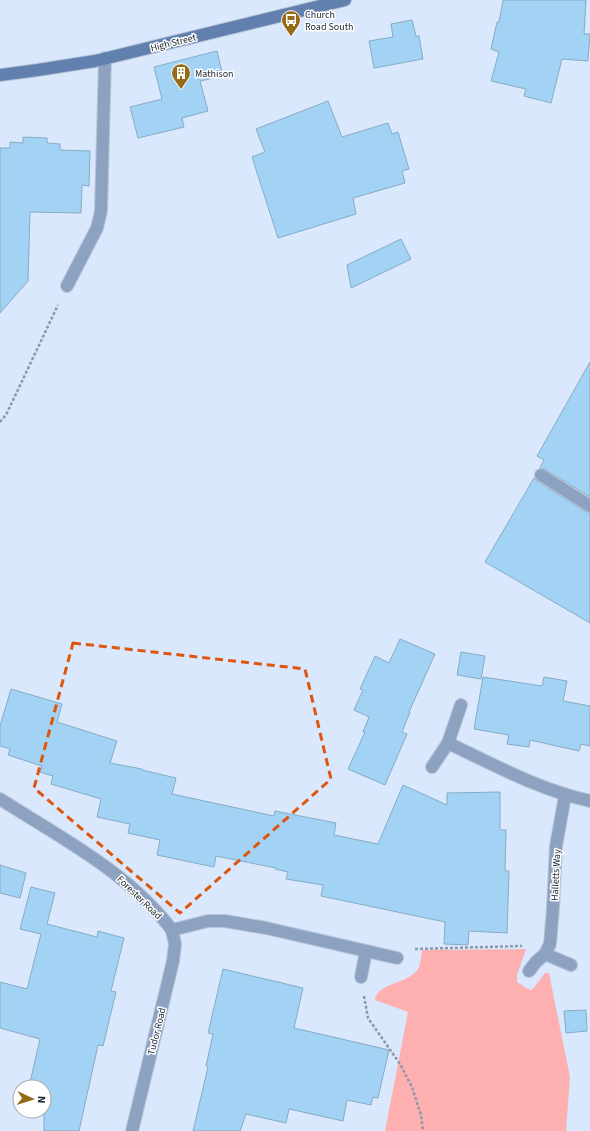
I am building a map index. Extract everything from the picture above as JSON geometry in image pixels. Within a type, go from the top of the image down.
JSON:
[{"type":"main road","name":"High Street","points":[[0,74],[95,61],[345,0]]},
{"type":"street","points":[[67,286],[97,228],[101,211],[105,58]]},
{"type":"street","points":[[541,475],[590,506]]},
{"type":"street","points":[[432,767],[448,743],[461,704]]},
{"type":"street","points":[[448,743],[517,776],[565,796],[590,802]]},
{"type":"street","name":"Halletts Way","points":[[547,949],[554,908],[556,846],[565,796]]},
{"type":"street","name":"Forester Road","points":[[0,799],[115,873],[155,909],[172,930]]},
{"type":"street","points":[[172,930],[208,921],[225,921],[266,928],[397,958]]},
{"type":"street","name":"Tudor Road","points":[[132,1131],[173,961],[175,944],[172,930]]},
{"type":"street","points":[[529,971],[547,949],[572,965]]},
{"type":"street","points":[[361,978],[366,952]]},
{"type":"path","points":[[0,422],[6,415],[67,286]]},
{"type":"path","points":[[397,958],[407,951],[416,949],[547,949]]},
{"type":"path","points":[[361,978],[368,1018],[400,1064],[412,1087],[421,1115],[423,1131]]},
{"type":"highlighted area","points":[[73,643],[305,669],[331,779],[180,913],[34,788]]},
{"type":"shaded area","points":[[526,949],[517,975],[517,982],[532,990],[545,973],[549,973],[570,1077],[566,1131],[385,1131],[408,1012],[375,1000],[377,994],[387,986],[413,974],[419,967],[422,950]]},
{"type":"building","points":[[503,0],[586,0],[584,34],[590,34],[588,61],[562,59],[551,103],[524,96],[526,89],[491,81],[499,52],[491,49],[497,22],[499,22]]},
{"type":"building","points":[[412,20],[416,36],[419,36],[423,59],[374,68],[369,41],[393,37],[391,24]]},
{"type":"building","name":"Mathison","points":[[217,51],[223,76],[200,81],[208,111],[182,118],[184,127],[138,138],[130,107],[162,99],[154,67]]},
{"type":"building","points":[[328,101],[342,137],[388,123],[392,134],[398,132],[409,169],[402,171],[405,183],[353,198],[356,214],[278,238],[252,157],[265,152],[256,129]]},
{"type":"building","points":[[23,137],[47,138],[47,143],[60,144],[60,150],[90,151],[89,186],[82,185],[81,213],[30,212],[28,281],[0,313],[0,148],[10,148],[10,142],[23,143]]},
{"type":"building","points":[[401,239],[411,259],[351,288],[347,265]]},
{"type":"building","points":[[590,362],[590,497],[545,469],[540,468],[544,460],[537,456]]},
{"type":"building","points":[[534,478],[586,512],[590,513],[590,623],[485,562]]},
{"type":"building","points":[[400,639],[435,654],[409,712],[402,732],[407,734],[385,785],[348,769],[365,732],[363,732],[369,717],[354,710],[363,690],[360,689],[375,656],[389,663]]},
{"type":"building","points":[[461,652],[485,656],[481,679],[457,675]]},
{"type":"building","points":[[483,677],[542,686],[544,677],[567,681],[563,701],[590,706],[590,746],[581,744],[579,751],[530,740],[529,747],[507,744],[509,735],[474,729]]},
{"type":"building","points":[[11,689],[62,704],[57,722],[117,741],[110,763],[142,769],[176,778],[172,794],[274,816],[275,811],[336,823],[334,835],[378,844],[403,785],[447,805],[447,793],[500,792],[500,830],[506,830],[505,871],[509,871],[507,933],[469,931],[468,945],[444,944],[445,922],[321,896],[323,885],[286,879],[288,872],[275,869],[276,868],[216,856],[214,867],[157,855],[160,840],[128,833],[130,824],[97,817],[101,799],[51,784],[53,776],[40,772],[42,766],[8,755],[10,749],[0,746],[0,726]]},
{"type":"building","points":[[0,865],[26,873],[20,898],[0,893]]},
{"type":"building","points":[[31,887],[55,893],[47,924],[97,937],[98,931],[124,938],[111,991],[116,992],[103,1046],[98,1045],[79,1131],[44,1131],[44,1119],[52,1119],[52,1079],[31,1079],[40,1039],[0,1028],[0,982],[27,989],[41,934],[20,929]]},
{"type":"building","points":[[223,969],[303,988],[294,1028],[389,1050],[378,1098],[373,1097],[371,1105],[347,1100],[343,1121],[289,1109],[286,1123],[246,1114],[240,1131],[193,1131],[208,1067],[206,1066],[213,1034],[208,1033]]},
{"type":"building","points":[[586,1010],[587,1031],[566,1033],[564,1011]]},
{"type":"place","name":"Church Road South","points":[[291,37]]},
{"type":"place","name":"Mathison","points":[[181,90]]}]
